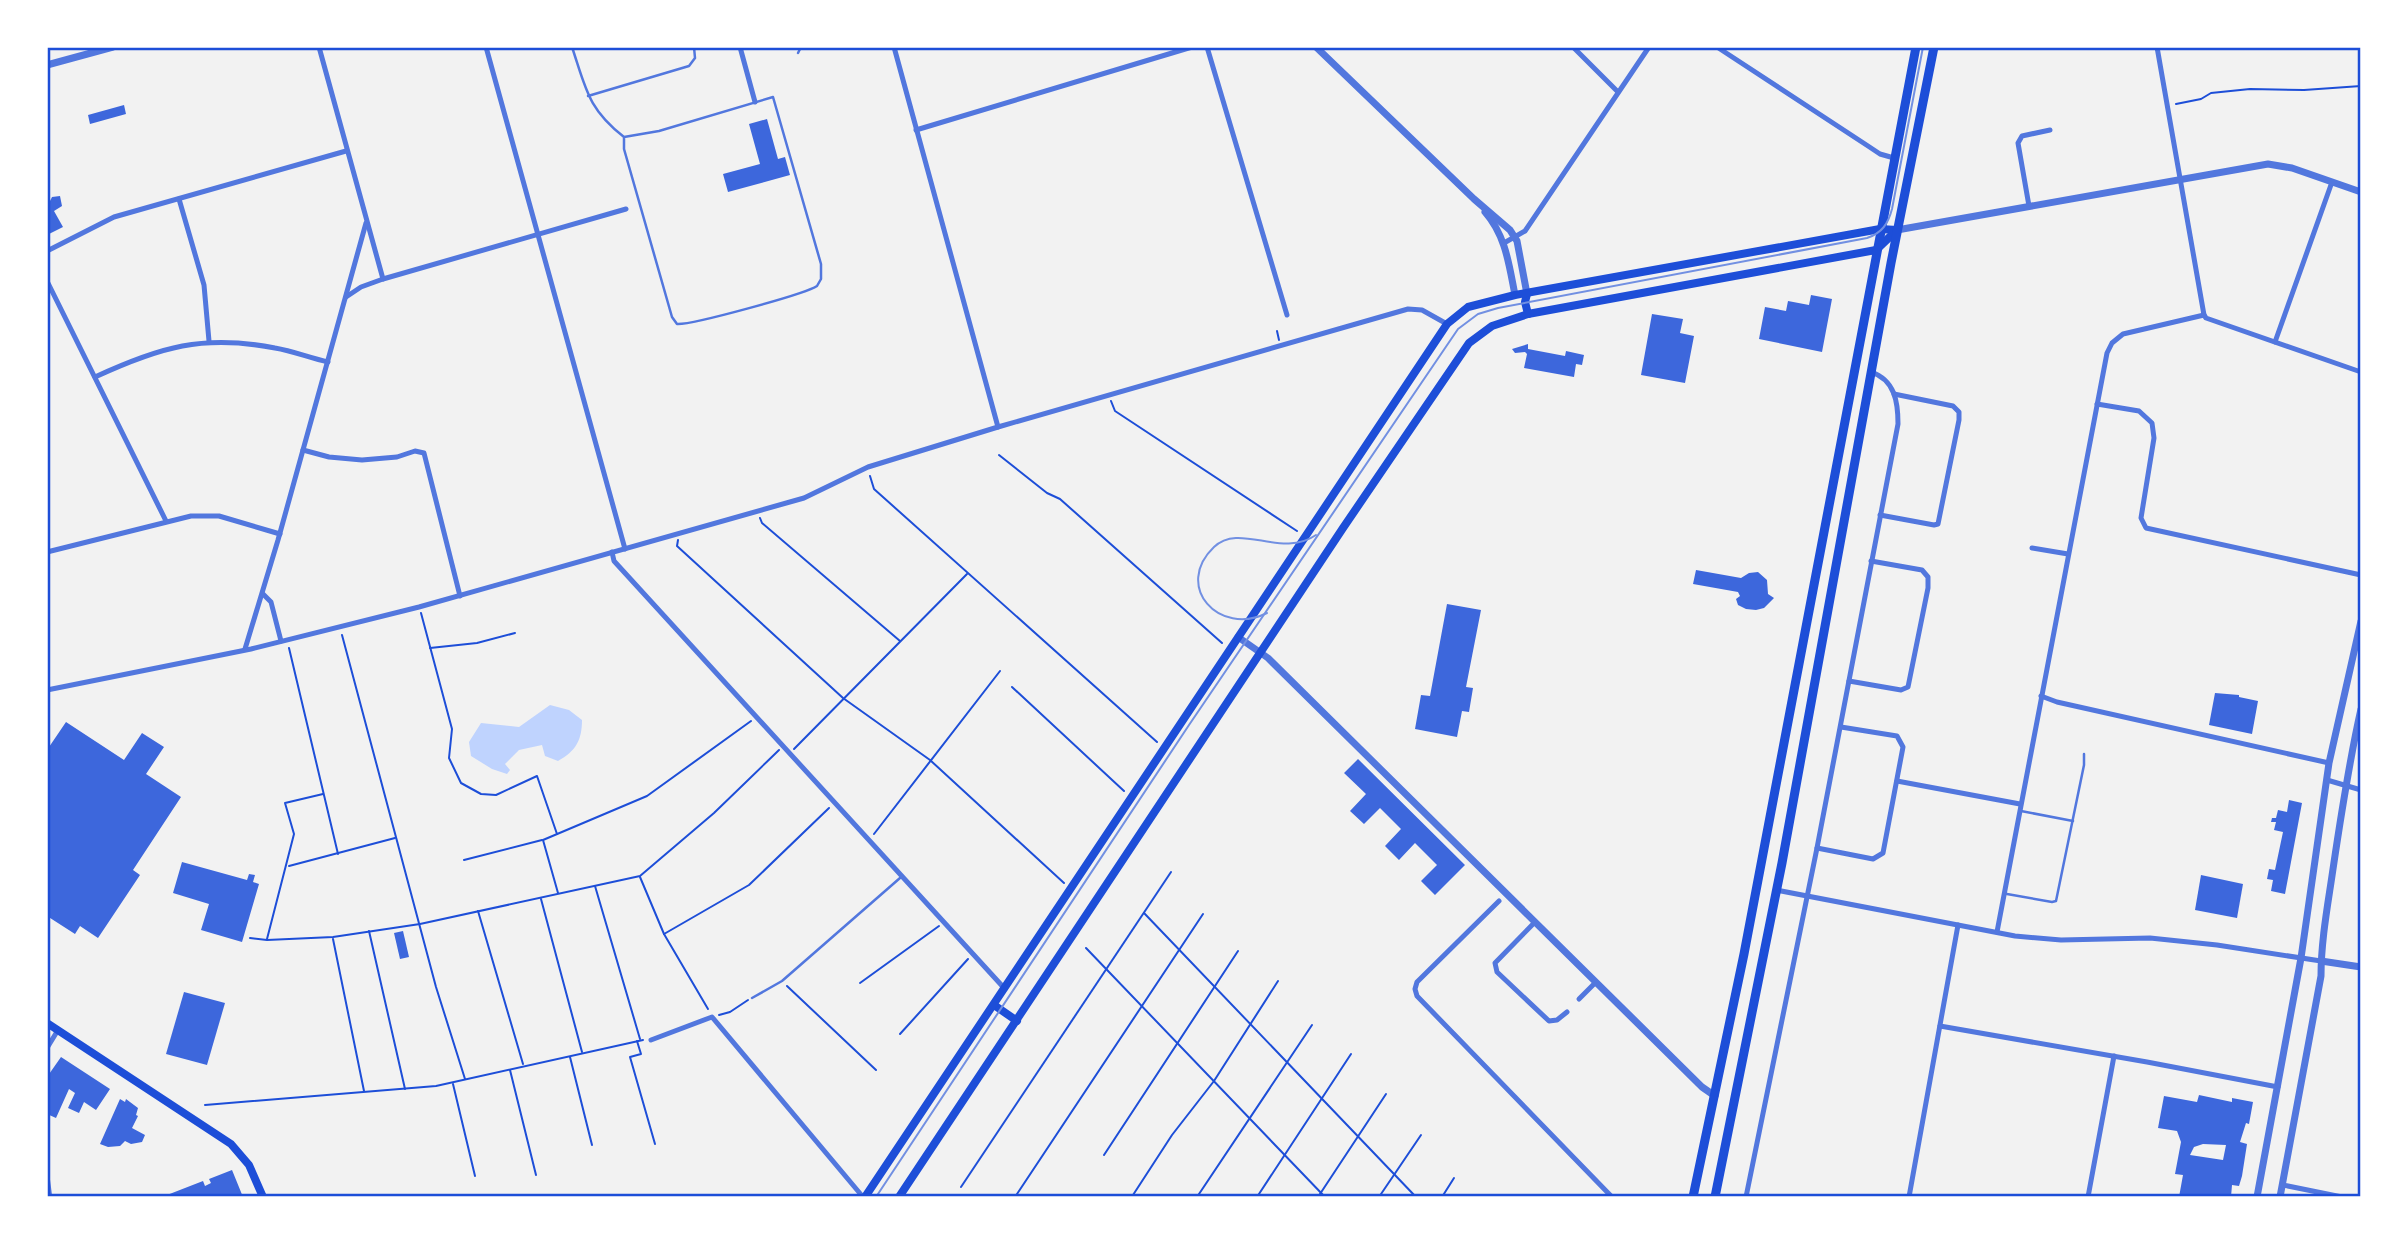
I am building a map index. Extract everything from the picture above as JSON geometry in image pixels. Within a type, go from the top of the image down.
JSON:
[{"type":"main road","points":[[1693,1197],[1715,1096],[1916,47]]},
{"type":"main road","points":[[1715,1197],[1776,890],[1934,47]]},
{"type":"main road","points":[[864,1197],[995,1005],[1447,324],[1468,307],[1515,295],[1526,298],[1880,229],[1898,230]]},
{"type":"main road","points":[[899,1197],[1462,352],[1480,333],[1528,314],[1876,250],[1898,230]]},
{"type":"main road","points":[[1526,298],[1528,314]]},
{"type":"main road","points":[[1837,458],[1856,462]]},
{"type":"main road","points":[[995,1005],[1017,1021]]},
{"type":"main road","points":[[47,1023],[231,1144],[249,1165],[263,1197]]},
{"type":"street","points":[[47,65],[113,47]]},
{"type":"street","points":[[319,47],[383,279]]},
{"type":"street","points":[[486,47],[625,549]]},
{"type":"street","points":[[740,47],[755,102]]},
{"type":"street","points":[[894,47],[998,427]]},
{"type":"street","points":[[916,130],[1192,47]]},
{"type":"street","points":[[1207,47],[1287,314]]},
{"type":"street","points":[[1316,47],[1516,238],[1526,298]]},
{"type":"street","points":[[1573,47],[1618,92]]},
{"type":"street","points":[[1504,243],[1525,231],[1649,47]]},
{"type":"street","points":[[1717,47],[1880,154],[1894,158]]},
{"type":"street","points":[[2157,47],[2204,315],[2206,318],[2361,372]]},
{"type":"street","points":[[2029,206],[2018,143],[2022,136],[2050,130]]},
{"type":"street","points":[[47,251],[114,217],[346,151]]},
{"type":"street","points":[[1898,230],[2274,164],[2361,192]]},
{"type":"street","points":[[2275,342],[2332,182]]},
{"type":"street","points":[[179,199],[204,285],[209,341]]},
{"type":"street","points":[[1474,199],[1495,224],[1504,243],[1515,295]]},
{"type":"street","points":[[346,297],[361,287],[383,279],[626,209]]},
{"type":"street","points":[[245,649],[263,594],[366,223]]},
{"type":"street","points":[[47,281],[166,521]]},
{"type":"street","points":[[47,690],[284,641],[460,596],[811,495],[868,467],[998,427],[1408,309],[1422,310],[1447,324]]},
{"type":"street","points":[[1997,932],[2106,353],[2123,334],[2204,315]]},
{"type":"street","points":[[95,377],[147,354],[209,341],[278,348],[328,362]]},
{"type":"street","points":[[1746,1197],[1808,896],[1898,424],[1898,408],[1894,394],[1882,376],[1871,372]]},
{"type":"street","points":[[1880,515],[1938,524],[1959,420],[1959,412],[1953,406],[1894,394]]},
{"type":"street","points":[[2097,404],[2139,411],[2152,423],[2154,438],[2140,522],[2146,528],[2361,575]]},
{"type":"street","points":[[303,450],[329,457],[362,460],[397,457],[415,451],[424,453],[460,596]]},
{"type":"street","points":[[47,552],[191,516],[219,516],[280,534]]},
{"type":"street","points":[[2032,548],[2068,554]]},
{"type":"street","points":[[612,552],[614,561],[1005,989]]},
{"type":"street","points":[[1849,681],[1901,690],[1908,687],[1927,588],[1928,577],[1922,570],[1871,561]]},
{"type":"street","points":[[263,594],[271,603],[284,641]]},
{"type":"street","points":[[2256,1197],[2301,958],[2329,764],[2361,621]]},
{"type":"street","points":[[1238,637],[1262,653],[1702,1087],[1715,1096]]},
{"type":"street","points":[[2041,696],[2057,702],[2329,764]]},
{"type":"street","points":[[2280,1197],[2321,976],[2346,785],[2361,709]]},
{"type":"street","points":[[1817,848],[1873,859],[1883,853],[1902,741],[1897,736],[1841,727]]},
{"type":"street","points":[[2327,780],[2361,790]]},
{"type":"street","points":[[1897,781],[2020,804]]},
{"type":"street","points":[[1776,890],[2015,936],[2061,940],[2150,938],[2217,944],[2361,967]]},
{"type":"street","points":[[1499,901],[1417,982],[1417,996],[1612,1197]]},
{"type":"street","points":[[1535,922],[1495,963],[1497,972],[1549,1021],[1557,1020],[1567,1012]]},
{"type":"street","points":[[1909,1197],[1958,925]]},
{"type":"street","points":[[1579,999],[1596,982]]},
{"type":"street","points":[[651,1040],[712,1017],[864,1197]]},
{"type":"street","points":[[1940,1026],[2278,1087]]},
{"type":"street","points":[[47,1048],[58,1030]]},
{"type":"street","points":[[2088,1197],[2115,1056]]},
{"type":"street","points":[[2283,1185],[2342,1197]]},
{"type":"lane","points":[[572,47],[594,108],[606,123],[624,138]]},
{"type":"lane","points":[[588,96],[689,66],[695,58],[694,47]]},
{"type":"lane","points":[[798,53],[801,47]]},
{"type":"lane","points":[[773,97],[821,264],[821,279],[814,288],[677,324],[672,317],[624,149],[624,138],[659,131],[773,97]]},
{"type":"lane","points":[[2004,893],[2056,901],[2084,754]]},
{"type":"lane","points":[[2019,811],[2073,821]]},
{"type":"lane","points":[[752,998],[782,981],[902,875]]},
{"type":"lane","points":[[48,1174],[51,1197]]},
{"type":"path","points":[[2176,104],[2201,99],[2211,93],[2361,86]]},
{"type":"path","points":[[1109,395],[1115,411],[1298,531]]},
{"type":"path","points":[[999,455],[1047,494],[1060,499],[1223,643]]},
{"type":"path","points":[[868,467],[874,489],[1158,743]]},
{"type":"path","points":[[758,511],[762,523],[900,642]]},
{"type":"path","points":[[678,543],[677,546],[843,698],[930,760],[1065,883]]},
{"type":"path","points":[[790,752],[968,573]]},
{"type":"path","points":[[419,607],[452,729],[449,758],[461,783],[481,794],[496,795],[537,776],[557,834]]},
{"type":"path","points":[[340,628],[419,924],[465,1079]]},
{"type":"path","points":[[430,648],[477,643],[515,633]]},
{"type":"path","points":[[284,641],[338,854]]},
{"type":"path","points":[[869,839],[1000,671]]},
{"type":"path","points":[[1012,687],[1125,792]]},
{"type":"path","points":[[464,860],[543,840],[647,796],[757,716]]},
{"type":"path","points":[[250,938],[267,940],[333,937],[419,924],[640,877],[714,813],[784,746]]},
{"type":"path","points":[[267,940],[294,834],[285,803],[324,794]]},
{"type":"path","points":[[664,934],[749,885],[835,802]]},
{"type":"path","points":[[289,866],[396,838]]},
{"type":"path","points":[[543,840],[558,894]]},
{"type":"path","points":[[961,1187],[1171,872]]},
{"type":"path","points":[[640,877],[664,934],[712,1017],[730,1012],[752,998]]},
{"type":"path","points":[[595,886],[638,1040],[640,1054],[631,1057],[655,1144]]},
{"type":"path","points":[[541,898],[582,1053]]},
{"type":"path","points":[[478,910],[524,1066]]},
{"type":"path","points":[[1144,913],[1416,1197]]},
{"type":"path","points":[[1014,1197],[1203,914]]},
{"type":"path","points":[[860,984],[945,921]]},
{"type":"path","points":[[369,931],[406,1090]]},
{"type":"path","points":[[333,937],[364,1092]]},
{"type":"path","points":[[1086,948],[1325,1197]]},
{"type":"path","points":[[1104,1155],[1238,951]]},
{"type":"path","points":[[900,1034],[974,953]]},
{"type":"path","points":[[782,981],[876,1070]]},
{"type":"path","points":[[1133,1195],[1171,1135],[1214,1081],[1278,981]]},
{"type":"path","points":[[1197,1197],[1312,1025]]},
{"type":"path","points":[[205,1105],[406,1090],[453,1083],[638,1040],[651,1040]]},
{"type":"path","points":[[1257,1197],[1351,1054]]},
{"type":"path","points":[[570,1056],[592,1145]]},
{"type":"path","points":[[510,1069],[536,1175]]},
{"type":"path","points":[[453,1083],[475,1176]]},
{"type":"path","points":[[1318,1197],[1386,1094]]},
{"type":"path","points":[[1379,1197],[1421,1135]]},
{"type":"path","points":[[1442,1197],[1454,1178]]},
{"type":"water","points":[[550,705],[569,710],[582,720],[577,744],[558,761],[545,756],[542,745],[519,750],[505,764],[510,770],[507,774],[492,769],[471,756],[469,742],[481,723],[519,727]]},
{"type":"building","points":[[124,105],[126,114],[90,124],[88,115]]},
{"type":"building","points":[[767,119],[778,159],[785,157],[790,175],[728,192],[723,174],[760,164],[749,124]]},
{"type":"building","points":[[47,196],[50,201],[52,197],[60,196],[62,206],[54,211],[63,227],[47,235]]},
{"type":"building","points":[[1811,295],[1832,299],[1822,352],[1759,339],[1765,307],[1786,311],[1788,301],[1809,305]]},
{"type":"building","points":[[1652,314],[1683,319],[1680,333],[1694,336],[1685,383],[1641,375]]},
{"type":"building","points":[[1528,344],[1528,349],[1565,356],[1566,351],[1584,355],[1582,365],[1576,364],[1574,377],[1524,368],[1527,354],[1515,353],[1512,349]]},
{"type":"building","points":[[1696,570],[1741,578],[1758,572],[1767,580],[1768,594],[1774,598],[1764,608],[1746,609],[1738,605],[1738,592],[1693,584]]},
{"type":"building","points":[[1447,604],[1481,610],[1466,687],[1473,688],[1469,712],[1462,711],[1457,737],[1415,729],[1421,695],[1430,696]]},
{"type":"building","points":[[2215,693],[2239,695],[2258,701],[2252,734],[2209,725]]},
{"type":"building","points":[[66,722],[124,760],[142,733],[164,747],[146,774],[181,797],[133,870],[140,875],[98,938],[80,926],[75,934],[47,916],[47,750]]},
{"type":"building","points":[[1358,759],[1465,865],[1435,895],[1421,881],[1437,865],[1415,843],[1399,860],[1385,846],[1401,829],[1380,808],[1364,824],[1350,811],[1366,794],[1344,773]]},
{"type":"building","points":[[2289,800],[2302,803],[2285,894],[2271,891],[2273,880],[2267,879],[2269,869],[2275,870],[2283,832],[2274,830],[2276,822],[2271,822],[2272,818],[2276,818],[2278,810],[2287,812]]},
{"type":"building","points":[[182,862],[247,880],[249,874],[255,875],[253,882],[259,884],[242,942],[201,930],[209,904],[173,893]]},
{"type":"building","points":[[2201,875],[2243,884],[2237,918],[2195,910]]},
{"type":"building","points":[[403,931],[409,957],[400,959],[394,933]]},
{"type":"building","points":[[184,992],[225,1003],[207,1065],[166,1054]]},
{"type":"building","points":[[61,1057],[110,1089],[96,1110],[84,1102],[79,1113],[68,1108],[75,1093],[69,1089],[56,1118],[47,1114],[47,1077]]},
{"type":"building","points":[[2199,1095],[2232,1102],[2232,1098],[2253,1102],[2249,1124],[2246,1123],[2240,1142],[2247,1144],[2242,1176],[2239,1186],[2232,1185],[2231,1197],[2179,1197],[2183,1175],[2175,1174],[2181,1142],[2177,1131],[2158,1128],[2164,1096],[2197,1102]],"holes":[[[2203,1144],[2226,1145],[2223,1160],[2190,1155],[2194,1147]]]},
{"type":"building","points":[[120,1099],[125,1102],[126,1099],[138,1108],[138,1116],[132,1128],[145,1135],[142,1142],[131,1144],[125,1141],[120,1146],[108,1147],[100,1144]]},
{"type":"building","points":[[232,1170],[243,1197],[216,1197],[215,1194],[209,1197],[167,1195],[203,1181],[205,1186],[211,1183],[209,1179]]},
{"type":"tram line","points":[[876,1197],[1189,725],[1458,329],[1478,314],[1498,308],[1867,238],[1877,233],[1886,223],[1892,209],[1923,47]]},
{"type":"tram line","points":[[1267,613],[1249,619],[1218,613],[1207,604],[1200,591],[1198,577],[1203,562],[1214,547],[1224,540],[1236,538],[1289,543],[1316,535]]}]
